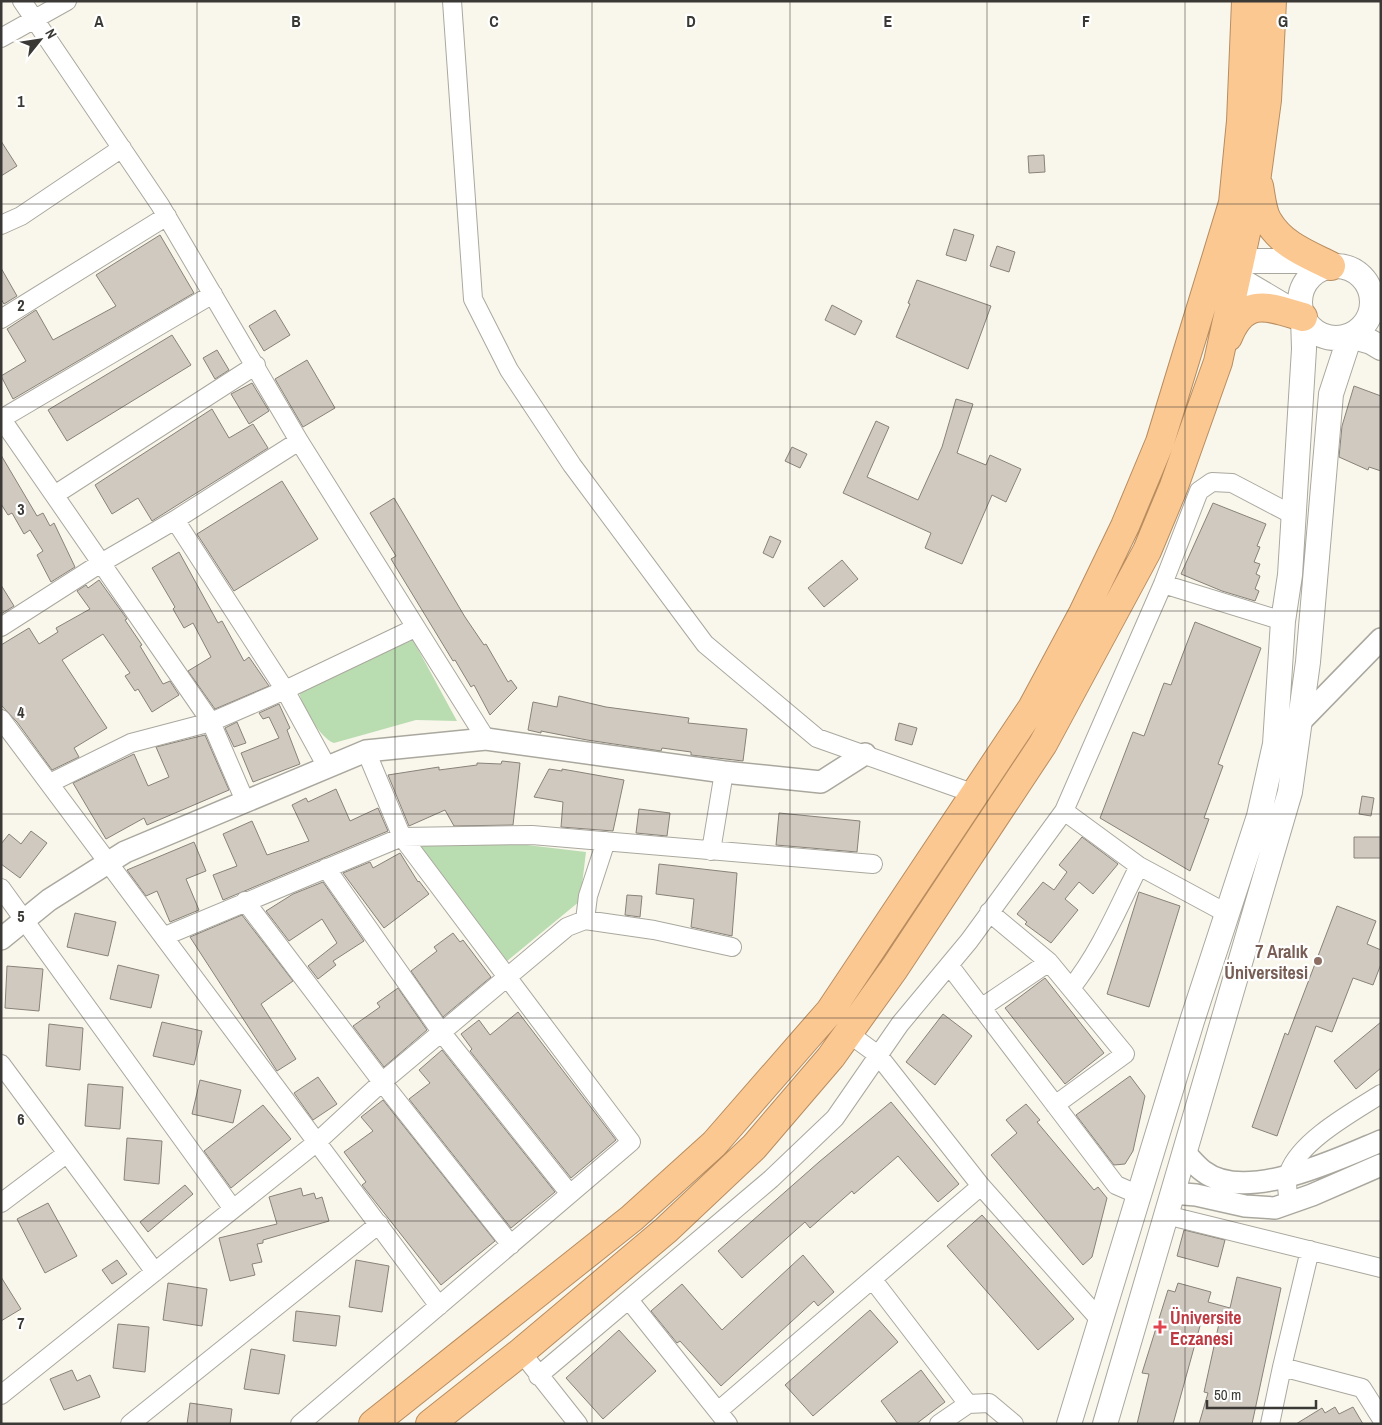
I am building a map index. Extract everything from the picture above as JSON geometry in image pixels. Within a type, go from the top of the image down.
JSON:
[{"type":"highway","points":[[1218,362],[1241,121],[1246,1]]},
{"type":"highway","points":[[373,1424],[632,1218],[714,1144],[830,1011],[1032,708],[1083,614],[1125,526],[1160,442],[1227,265],[1257,178],[1267,100],[1272,1]]},
{"type":"highway","points":[[1257,178],[1267,220],[1282,238],[1292,247],[1331,266]]},
{"type":"highway","points":[[430,1424],[521,1352],[666,1230],[726,1175],[831,1058],[894,969],[1043,744],[1147,551],[1174,486],[1232,326],[1248,309],[1265,306],[1303,317]]},
{"type":"main road","points":[[1227,265],[1300,261],[1344,267],[1359,274],[1381,295]]},
{"type":"main road","points":[[1227,265],[1303,317],[1310,327],[1320,335],[1332,338],[1350,336],[1371,342],[1381,348]]},
{"type":"main road","points":[[1069,1424],[1192,1021],[1259,816],[1275,744],[1283,621],[1290,576],[1304,349],[1301,300],[1305,284],[1321,269],[1331,266]]},
{"type":"main road","points":[[1106,1423],[1290,792],[1308,662],[1331,394],[1350,336],[1364,324],[1372,307],[1371,295],[1367,284],[1359,274]]},
{"type":"street","points":[[22,1],[33,20],[167,216],[299,441],[414,628],[486,739]]},
{"type":"street","points":[[1,38],[67,1]]},
{"type":"street","points":[[452,1],[474,299],[509,370],[572,465],[705,644],[817,738],[974,794]]},
{"type":"street","points":[[1,225],[21,216],[122,148]]},
{"type":"street","points":[[1,318],[167,216]]},
{"type":"street","points":[[213,294],[1,418],[56,494],[101,564],[157,640],[211,722],[245,802]]},
{"type":"street","points":[[56,494],[256,365]]},
{"type":"street","points":[[1,627],[299,441]]},
{"type":"street","points":[[538,1376],[771,1179],[835,1118],[900,1024],[990,912],[1064,810],[1163,584],[1199,491],[1212,482],[1232,483],[1293,515]]},
{"type":"street","points":[[175,520],[285,690],[327,767]]},
{"type":"street","points":[[1163,584],[1283,621]]},
{"type":"street","points":[[50,783],[131,743],[211,722],[285,690],[414,628]]},
{"type":"street","points":[[1301,721],[1381,639]]},
{"type":"street","points":[[1,719],[165,936],[439,1306]]},
{"type":"street","points":[[1,939],[49,900],[125,852],[366,751],[486,739],[724,772],[821,782],[865,754]]},
{"type":"street","points":[[300,1424],[631,1142],[402,837],[366,751]]},
{"type":"street","points":[[711,851],[724,772]]},
{"type":"street","points":[[1064,810],[1139,866],[1228,914]]},
{"type":"street","points":[[165,936],[402,837],[532,835],[873,864]]},
{"type":"street","points":[[585,920],[588,896],[606,841]]},
{"type":"street","points":[[1071,988],[1086,970],[1139,866]]},
{"type":"street","points":[[326,868],[442,1033],[570,1194]]},
{"type":"street","points":[[1,888],[233,1209]]},
{"type":"street","points":[[245,901],[382,1082],[511,1245]]},
{"type":"street","points":[[990,912],[1049,962],[1125,1054],[1055,1105]]},
{"type":"street","points":[[1,1395],[317,1142],[382,1082],[567,927],[585,920],[654,930],[732,947]]},
{"type":"street","points":[[981,1008],[1049,962]]},
{"type":"street","points":[[948,965],[1116,1184],[1139,1195]]},
{"type":"street","points":[[848,1033],[878,1055],[981,1186],[1101,1321]]},
{"type":"street","points":[[1,1064],[155,1272]]},
{"type":"street","points":[[1288,1203],[1288,1176],[1300,1154],[1321,1135],[1381,1094]]},
{"type":"street","points":[[1184,1152],[1204,1172],[1217,1178],[1243,1184],[1268,1182],[1288,1176],[1381,1141]]},
{"type":"street","points":[[1,1203],[66,1154]]},
{"type":"street","points":[[1169,1204],[1196,1195],[1246,1206],[1275,1208],[1312,1195],[1381,1165]]},
{"type":"street","points":[[629,1300],[723,1417],[873,1280],[981,1186]]},
{"type":"street","points":[[1169,1204],[1310,1250],[1381,1268]]},
{"type":"street","points":[[130,1424],[379,1224]]},
{"type":"street","points":[[1270,1424],[1310,1250]]},
{"type":"street","points":[[873,1280],[968,1404]]},
{"type":"street","points":[[521,1352],[538,1376],[578,1424]]},
{"type":"street","points":[[1282,1367],[1362,1388],[1381,1418]]},
{"type":"street","points":[[939,1424],[968,1404],[989,1402],[1014,1424]]},
{"type":"green space","points":[[413,640],[457,721],[416,720],[334,743],[323,735],[307,712],[299,689]]},
{"type":"green space","points":[[510,843],[586,852],[580,901],[506,962],[418,846]]},
{"type":"building","points":[[1,141],[17,166],[1,176]]},
{"type":"building","points":[[1044,155],[1045,172],[1029,173],[1028,156]]},
{"type":"building","points":[[954,229],[974,235],[966,261],[946,255]]},
{"type":"building","points":[[160,235],[194,293],[13,399],[1,376],[26,361],[7,329],[36,310],[53,340],[116,306],[96,275]]},
{"type":"building","points":[[997,246],[1015,252],[1009,272],[990,266]]},
{"type":"building","points":[[1,268],[17,296],[4,304],[1,299]]},
{"type":"building","points":[[917,280],[991,306],[968,369],[896,337],[910,304],[908,303]]},
{"type":"building","points":[[832,305],[862,321],[855,335],[825,320]]},
{"type":"building","points":[[275,310],[290,335],[264,351],[249,326]]},
{"type":"building","points":[[172,335],[191,365],[67,441],[48,410]]},
{"type":"building","points":[[217,350],[229,370],[215,379],[203,358]]},
{"type":"building","points":[[307,360],[335,408],[303,427],[275,379]]},
{"type":"building","points":[[252,383],[269,411],[249,424],[231,394]]},
{"type":"building","points":[[1354,386],[1381,396],[1381,471],[1369,467],[1368,470],[1339,457],[1342,426]]},
{"type":"building","points":[[956,399],[973,404],[957,453],[986,465],[990,455],[1021,469],[1006,502],[992,495],[962,564],[925,548],[931,533],[843,493],[876,421],[889,427],[867,477],[918,500],[942,447]]},
{"type":"building","points":[[212,409],[229,438],[253,424],[268,448],[152,521],[138,498],[112,514],[95,485]]},
{"type":"building","points":[[792,447],[807,454],[800,468],[785,461]]},
{"type":"building","points":[[1,455],[37,516],[43,513],[50,526],[54,523],[75,567],[51,582],[37,555],[43,551],[30,530],[24,534],[12,513],[8,515],[1,504]]},
{"type":"building","points":[[282,481],[318,539],[234,591],[197,534]]},
{"type":"building","points":[[394,498],[465,617],[484,645],[486,644],[508,682],[511,680],[517,688],[490,715],[474,685],[471,687],[455,660],[453,661],[391,559],[396,556],[370,513]]},
{"type":"building","points":[[1213,503],[1266,524],[1257,546],[1260,547],[1254,562],[1260,564],[1256,574],[1260,576],[1255,589],[1259,591],[1255,601],[1222,591],[1181,574]]},
{"type":"building","points":[[770,536],[781,541],[773,558],[763,553]]},
{"type":"building","points":[[179,552],[218,623],[222,621],[244,661],[249,657],[269,686],[215,709],[188,671],[211,657],[193,623],[184,628],[173,609],[175,607],[152,568]]},
{"type":"building","points":[[842,560],[858,579],[824,607],[808,588]]},
{"type":"building","points":[[99,580],[127,619],[125,620],[142,645],[140,646],[163,684],[170,681],[179,695],[152,712],[138,689],[135,691],[125,676],[130,673],[103,634],[62,660],[107,728],[74,748],[79,757],[52,770],[17,722],[1,705],[1,645],[29,628],[39,644],[58,632],[56,628],[90,609],[77,591],[86,585],[88,588]]},
{"type":"building","points":[[1,585],[14,606],[1,614]]},
{"type":"building","points":[[1195,622],[1261,648],[1218,764],[1223,766],[1204,818],[1209,819],[1190,871],[1100,818],[1133,732],[1144,736],[1164,683],[1171,685]]},
{"type":"building","points":[[559,696],[606,707],[689,718],[688,723],[747,729],[743,761],[691,755],[691,752],[662,748],[661,751],[528,730],[533,702],[557,707]]},
{"type":"building","points":[[279,704],[290,728],[287,730],[300,764],[253,782],[241,753],[279,738],[269,717],[263,719],[259,713]]},
{"type":"building","points":[[237,722],[246,743],[234,747],[225,728]]},
{"type":"building","points":[[899,723],[917,728],[912,745],[895,740]]},
{"type":"building","points":[[205,735],[229,790],[147,825],[144,818],[106,839],[73,783],[134,754],[148,786],[169,777],[156,747]]},
{"type":"building","points":[[502,761],[520,763],[513,825],[454,826],[445,810],[409,826],[388,775],[439,767],[439,770],[477,765],[477,763],[501,764]]},
{"type":"building","points":[[549,769],[562,771],[562,769],[624,780],[613,831],[561,827],[563,802],[534,797]]},
{"type":"building","points":[[336,789],[350,821],[378,808],[388,831],[223,900],[213,875],[237,866],[223,834],[252,821],[267,855],[309,841],[292,805],[306,798],[308,802]]},
{"type":"building","points":[[1362,796],[1374,798],[1371,816],[1359,814]]},
{"type":"building","points":[[639,809],[670,813],[667,836],[636,833]]},
{"type":"building","points":[[779,813],[860,821],[857,852],[776,845]]},
{"type":"building","points":[[31,831],[47,843],[20,878],[1,864],[1,844],[9,834],[21,844]]},
{"type":"building","points":[[1082,837],[1118,864],[1093,894],[1079,882],[1065,899],[1078,910],[1051,943],[1025,924],[1027,922],[1017,914],[1043,882],[1054,890],[1067,872],[1059,865]]},
{"type":"building","points":[[1354,837],[1381,837],[1381,858],[1354,858]]},
{"type":"building","points":[[194,842],[206,871],[186,879],[199,910],[170,922],[157,891],[146,896],[127,870]]},
{"type":"building","points":[[400,853],[418,882],[429,894],[384,928],[343,873],[370,862],[373,868]]},
{"type":"building","points":[[659,864],[737,873],[732,936],[691,927],[694,899],[656,894]]},
{"type":"building","points":[[323,882],[364,941],[333,961],[336,965],[318,979],[308,966],[337,943],[322,919],[289,941],[266,911],[293,894]]},
{"type":"building","points":[[1139,892],[1180,906],[1149,1007],[1107,994]]},
{"type":"building","points":[[627,895],[642,896],[640,917],[625,915]]},
{"type":"building","points":[[1337,906],[1376,921],[1367,944],[1381,950],[1381,964],[1373,985],[1353,978],[1332,1032],[1316,1026],[1277,1136],[1252,1127],[1285,1033],[1288,1035]]},
{"type":"building","points":[[75,913],[116,922],[108,956],[67,947]]},
{"type":"building","points":[[242,915],[293,981],[261,1004],[296,1059],[277,1071],[190,937]]},
{"type":"building","points":[[453,933],[460,942],[463,940],[491,977],[443,1017],[411,971],[437,951],[434,947]]},
{"type":"building","points":[[118,965],[159,975],[151,1008],[110,999]]},
{"type":"building","points":[[7,966],[43,969],[39,1011],[5,1008]]},
{"type":"building","points":[[1045,978],[1104,1053],[1065,1084],[1005,1008]]},
{"type":"building","points":[[398,988],[427,1030],[384,1067],[353,1026],[380,1007],[377,1003]]},
{"type":"building","points":[[518,1012],[616,1140],[571,1178],[470,1051],[472,1049],[461,1034],[479,1020],[490,1035]]},
{"type":"building","points":[[943,1014],[972,1036],[935,1085],[906,1062]]},
{"type":"building","points":[[162,1022],[202,1031],[194,1065],[153,1056]]},
{"type":"building","points":[[1381,1022],[1381,1068],[1356,1089],[1334,1061]]},
{"type":"building","points":[[49,1024],[83,1028],[80,1070],[46,1066]]},
{"type":"building","points":[[442,1050],[555,1192],[511,1228],[409,1099],[430,1083],[419,1070]]},
{"type":"building","points":[[1130,1076],[1145,1096],[1133,1151],[1125,1164],[1114,1165],[1076,1115]]},
{"type":"building","points":[[318,1077],[337,1104],[313,1120],[294,1093]]},
{"type":"building","points":[[200,1080],[241,1090],[233,1123],[192,1114]]},
{"type":"building","points":[[88,1084],[123,1087],[120,1129],[85,1126]]},
{"type":"building","points":[[383,1100],[495,1241],[441,1285],[362,1185],[366,1182],[344,1152],[373,1131],[361,1117]]},
{"type":"building","points":[[891,1102],[959,1184],[938,1202],[898,1156],[854,1194],[852,1191],[810,1228],[805,1222],[742,1278],[718,1251],[819,1162]]},
{"type":"building","points":[[1026,1104],[1040,1120],[1037,1122],[1094,1190],[1098,1187],[1107,1198],[1092,1257],[1083,1265],[991,1155],[1017,1133],[1006,1120]]},
{"type":"building","points":[[263,1105],[291,1139],[231,1188],[204,1151]]},
{"type":"building","points":[[127,1138],[162,1141],[159,1184],[124,1180]]},
{"type":"building","points":[[185,1185],[193,1194],[148,1232],[140,1222]]},
{"type":"building","points":[[301,1188],[303,1196],[314,1193],[316,1199],[322,1197],[329,1221],[263,1240],[263,1243],[257,1244],[262,1262],[252,1264],[255,1275],[230,1281],[219,1238],[277,1224],[269,1197]]},
{"type":"building","points":[[48,1203],[77,1256],[45,1273],[17,1219]]},
{"type":"building","points":[[982,1215],[1074,1319],[1038,1350],[947,1246]]},
{"type":"building","points":[[1184,1230],[1225,1240],[1218,1267],[1177,1256]]},
{"type":"building","points":[[803,1255],[834,1292],[818,1306],[814,1301],[721,1386],[680,1341],[677,1343],[651,1311],[682,1284],[722,1330]]},
{"type":"building","points":[[117,1260],[127,1274],[112,1284],[102,1270]]},
{"type":"building","points":[[356,1260],[389,1266],[382,1312],[349,1307]]},
{"type":"building","points":[[1,1277],[21,1309],[1,1321]]},
{"type":"building","points":[[1237,1277],[1281,1288],[1252,1424],[1199,1424],[1208,1393],[1204,1392],[1220,1319],[1203,1315],[1173,1424],[1137,1424],[1149,1374],[1142,1373],[1168,1290],[1175,1292],[1178,1283],[1211,1292],[1208,1302],[1230,1308]]},
{"type":"building","points":[[168,1283],[207,1289],[202,1326],[163,1320]]},
{"type":"building","points":[[870,1310],[898,1342],[813,1416],[785,1385]]},
{"type":"building","points":[[296,1311],[340,1316],[336,1346],[293,1341]]},
{"type":"building","points":[[118,1324],[149,1327],[145,1372],[113,1368]]},
{"type":"building","points":[[619,1330],[656,1371],[603,1419],[566,1378]]},
{"type":"building","points":[[251,1349],[285,1355],[279,1394],[244,1389]]},
{"type":"building","points":[[72,1370],[77,1381],[90,1375],[100,1397],[64,1410],[50,1379]]},
{"type":"building","points":[[921,1370],[945,1402],[916,1424],[898,1424],[881,1401]]},
{"type":"building","points":[[190,1403],[232,1409],[230,1424],[187,1424]]},
{"type":"building","points":[[1335,1407],[1339,1414],[1353,1407],[1363,1424],[1296,1424],[1322,1408],[1325,1413]]},
{"type":"place","name":"7 Aralık Üniversitesi","points":[[1318,961]]},
{"type":"place","name":"Üniversite Eczanesi","points":[[1160,1327]]}]
